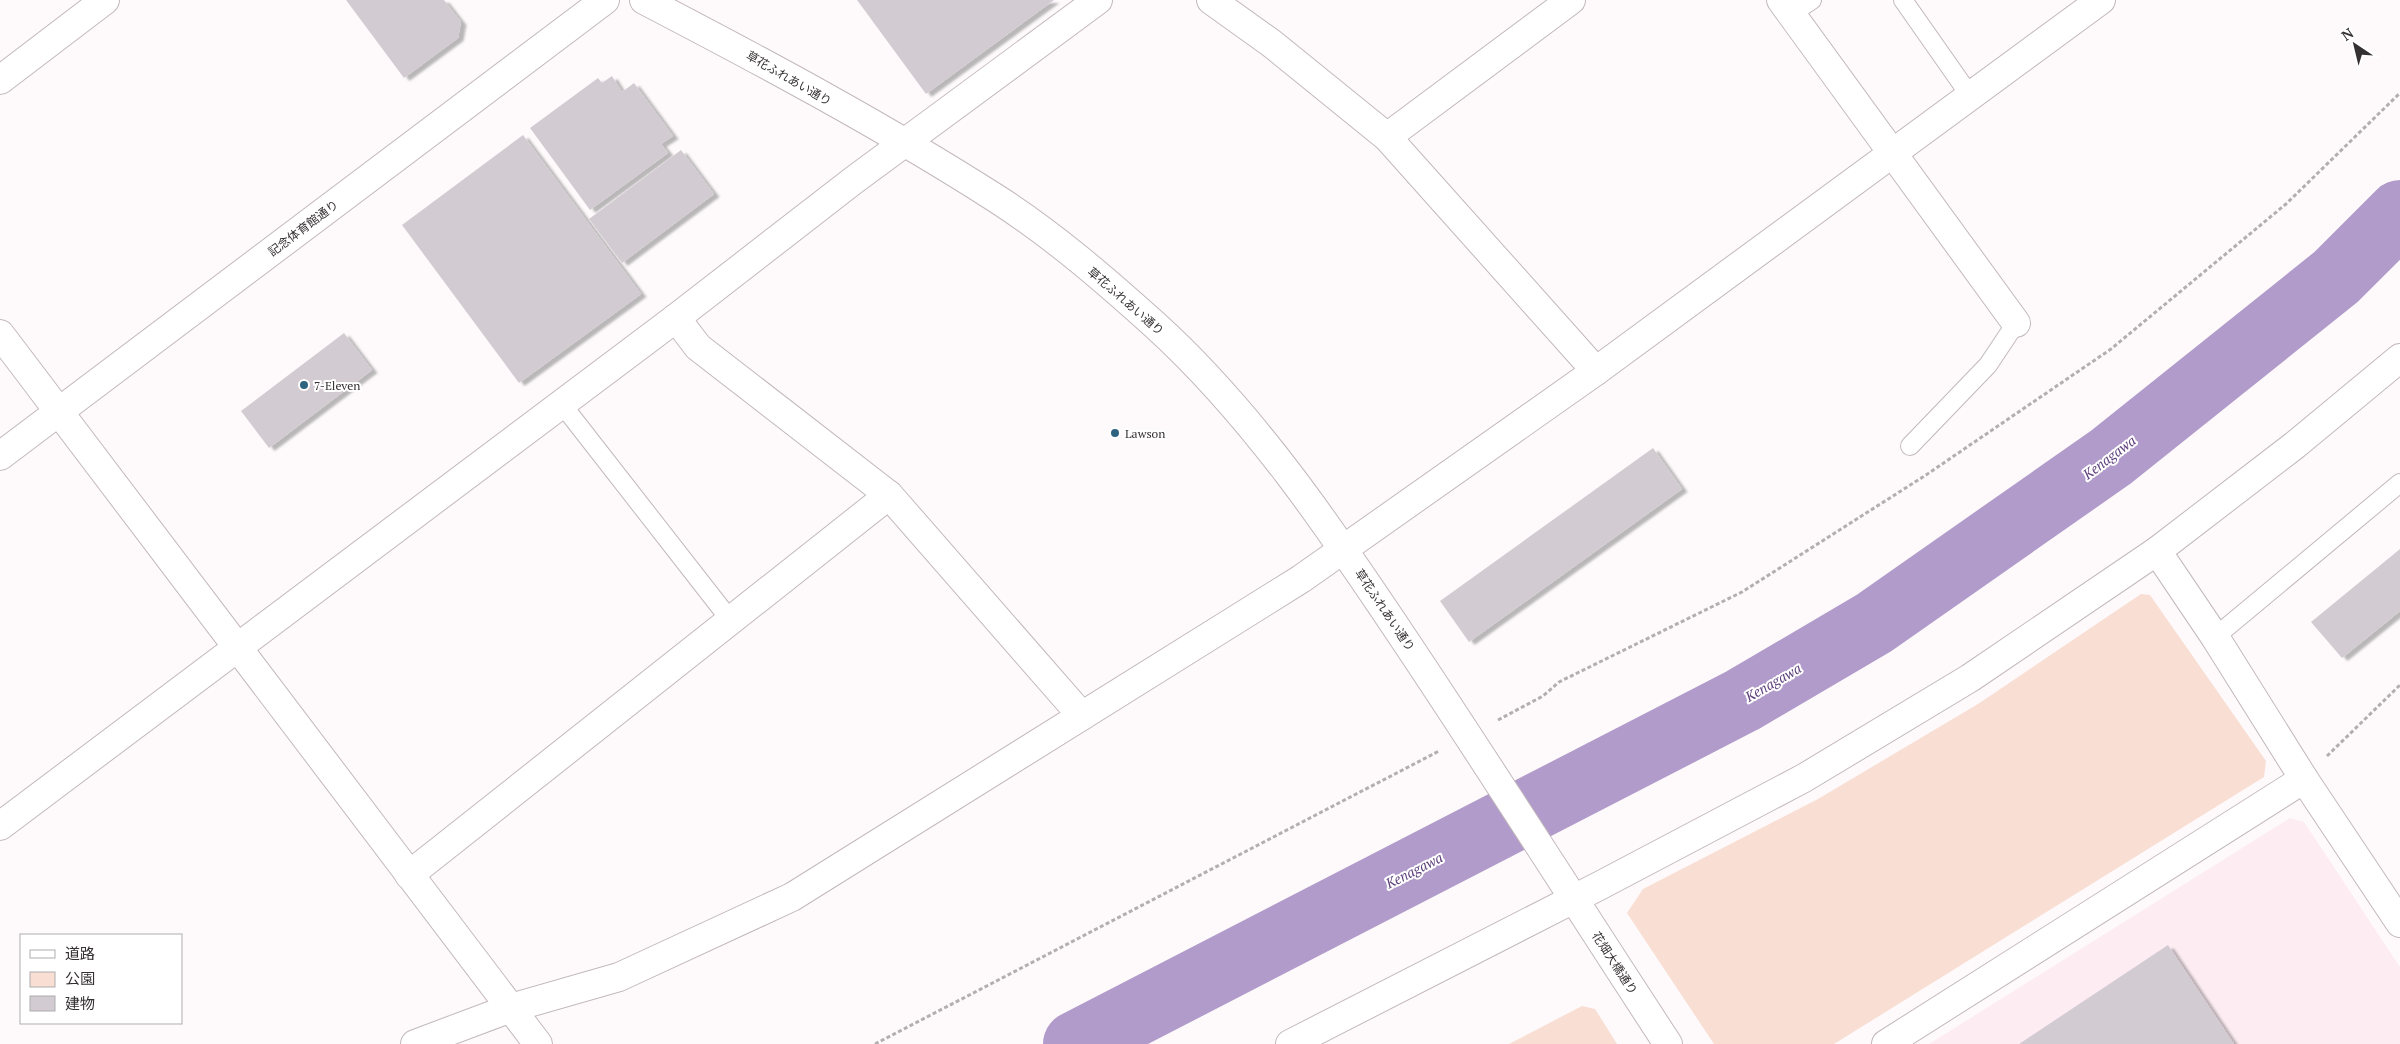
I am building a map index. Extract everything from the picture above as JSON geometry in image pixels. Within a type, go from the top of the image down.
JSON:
[{"type":"street","points":[[0,80],[105,0]]},
{"type":"street","name":"記念体育館通り","points":[[0,456],[605,0]]},
{"type":"street","name":"草花ふれあい通り","points":[[644,0],[742,51],[905,143],[999,200],[1066,249],[1157,327],[1214,386],[1277,458],[1344,549],[1473,741],[1568,890]]},
{"type":"street","points":[[0,826],[676,318],[854,180],[1098,0]]},
{"type":"street","points":[[1211,0],[1271,43],[1387,137],[1596,371]]},
{"type":"street","points":[[1387,137],[1570,0]]},
{"type":"street","points":[[416,1044],[511,1008],[618,977],[792,897],[1301,579],[1596,371],[1893,155],[2101,0]]},
{"type":"street","points":[[1795,5],[1893,155],[2016,323]]},
{"type":"street","points":[[676,318],[698,347],[889,495],[1082,716]]},
{"type":"street","points":[[0,334],[538,1044]]},
{"type":"street","points":[[1290,1044],[1568,890],[1804,778],[1970,678],[2157,551],[2295,445],[2400,358]]},
{"type":"street","points":[[409,875],[889,495]]},
{"type":"street","points":[[2157,551],[2215,637],[2304,779],[2400,923]]},
{"type":"street","points":[[1886,1044],[2304,779]]},
{"type":"street","name":"花畑大橋通り","points":[[1568,890],[1668,1044]]},
{"type":"lane","points":[[1902,0],[1971,96]]},
{"type":"lane","points":[[1910,446],[1988,364],[2016,323]]},
{"type":"lane","points":[[561,403],[731,621]]},
{"type":"lane","points":[[2215,637],[2400,483]]},
{"type":"path","points":[[2304,779],[2400,685]]},
{"type":"path","points":[[875,1044],[1473,741]]},
{"type":"shaded area","points":[[2290,818],[2304,822],[2400,967],[2400,1044],[1929,1044]]},
{"type":"green space","points":[[2141,594],[2150,595],[2266,761],[2264,777],[1834,1044],[1714,1044],[1627,913],[1643,889],[1818,799],[1978,704]]},
{"type":"green space","points":[[1582,1006],[1595,1009],[1617,1044],[1509,1044]]},
{"type":"building","points":[[346,0],[444,0],[461,22],[458,38],[404,78]]},
{"type":"building","points":[[857,0],[1054,0],[926,94]]},
{"type":"building","points":[[612,76],[622,92],[634,83],[673,136],[661,144],[668,153],[590,210],[530,128],[598,78],[602,83]]},
{"type":"building","points":[[523,135],[641,294],[519,383],[402,225]]},
{"type":"building","points":[[681,150],[714,194],[622,263],[589,219]]},
{"type":"building","points":[[344,333],[372,370],[269,448],[241,411]]},
{"type":"building","points":[[1653,448],[1682,489],[1469,642],[1440,601]]},
{"type":"building","points":[[2400,549],[2400,611],[2342,658],[2311,622]]},
{"type":"building","points":[[2168,945],[2234,1044],[2019,1044]]},
{"type":"waterway","name":"Kenagawa","points":[[1076,1044],[1743,700],[1874,623],[2111,457],[2336,277],[2400,213]]},
{"type":"place","name":"7-Eleven","points":[[304,385]]},
{"type":"place","name":"Lawson","points":[[1115,433]]}]
